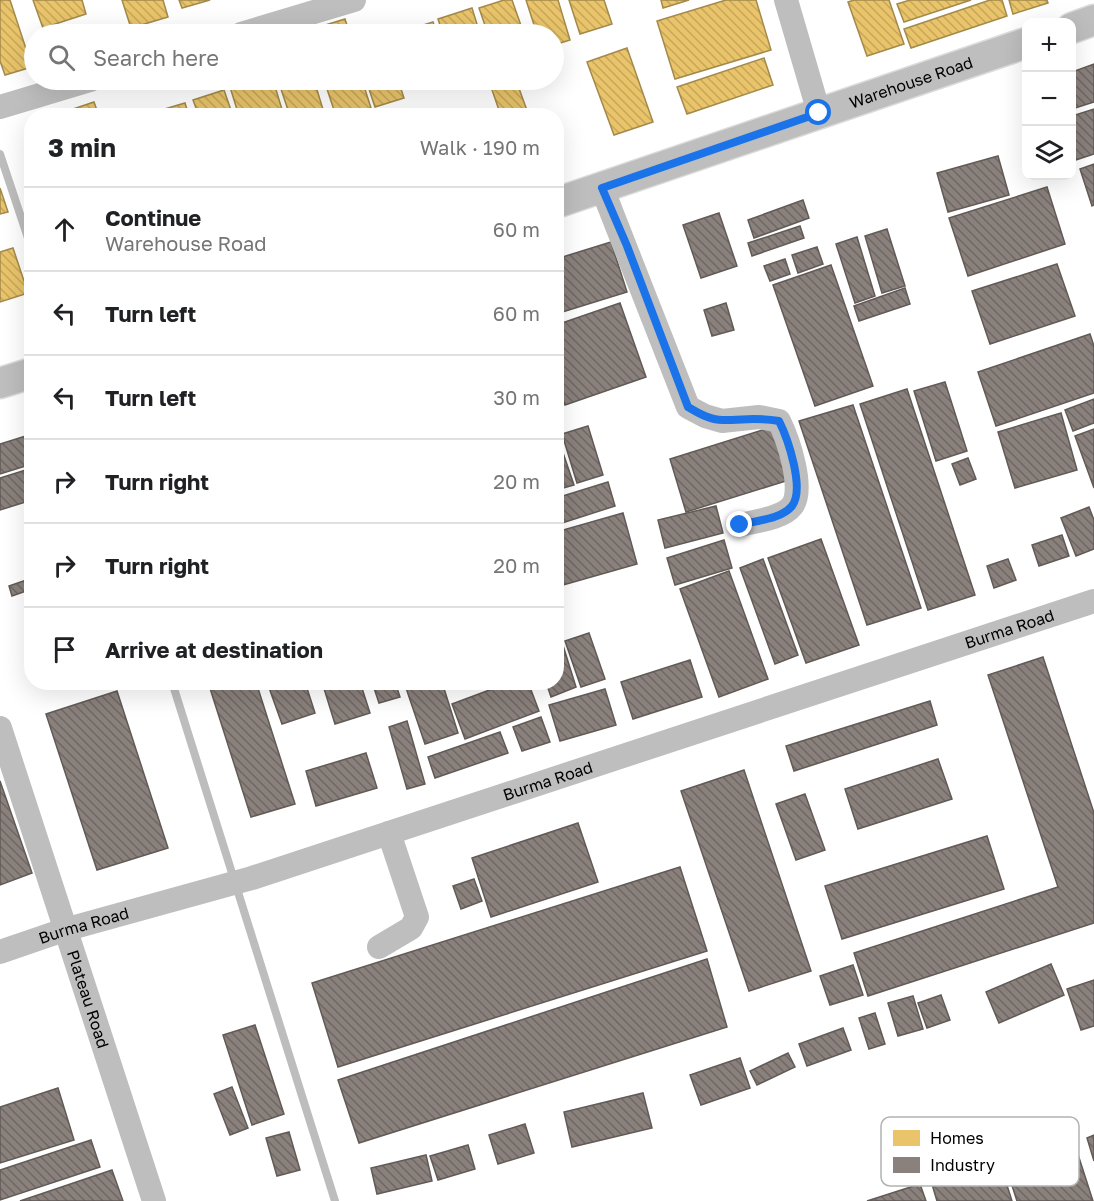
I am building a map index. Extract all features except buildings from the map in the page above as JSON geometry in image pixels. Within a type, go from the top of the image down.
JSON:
[{"type":"main road","points":[[1076,26],[1094,20]]},
{"type":"main road","name":"Warehouse Road","points":[[564,200],[1022,44]]},
{"type":"main road","points":[[0,383],[24,376]]},
{"type":"street","points":[[786,0],[819,113]]},
{"type":"street","points":[[272,24],[339,2]]},
{"type":"street","points":[[7,104],[55,90]]},
{"type":"street","points":[[602,188],[627,246],[688,407],[705,416],[722,421],[759,417],[779,421],[788,440],[798,493],[791,507],[778,514],[740,525]]},
{"type":"street","name":"Burma Road","points":[[0,952],[64,930],[252,878],[1094,601]]},
{"type":"street","name":"Plateau Road","points":[[0,728],[154,1201]]},
{"type":"street","points":[[379,946],[411,928],[417,917],[389,833]]},
{"type":"waterway","points":[[0,154],[24,226]]},
{"type":"waterway","points":[[175,690],[335,1201]]},
{"type":"route","points":[[740,525],[778,514],[791,507],[798,493],[788,440],[779,421],[759,417],[742,417],[722,421],[705,416],[688,407],[627,246],[602,188],[819,113]]}]
